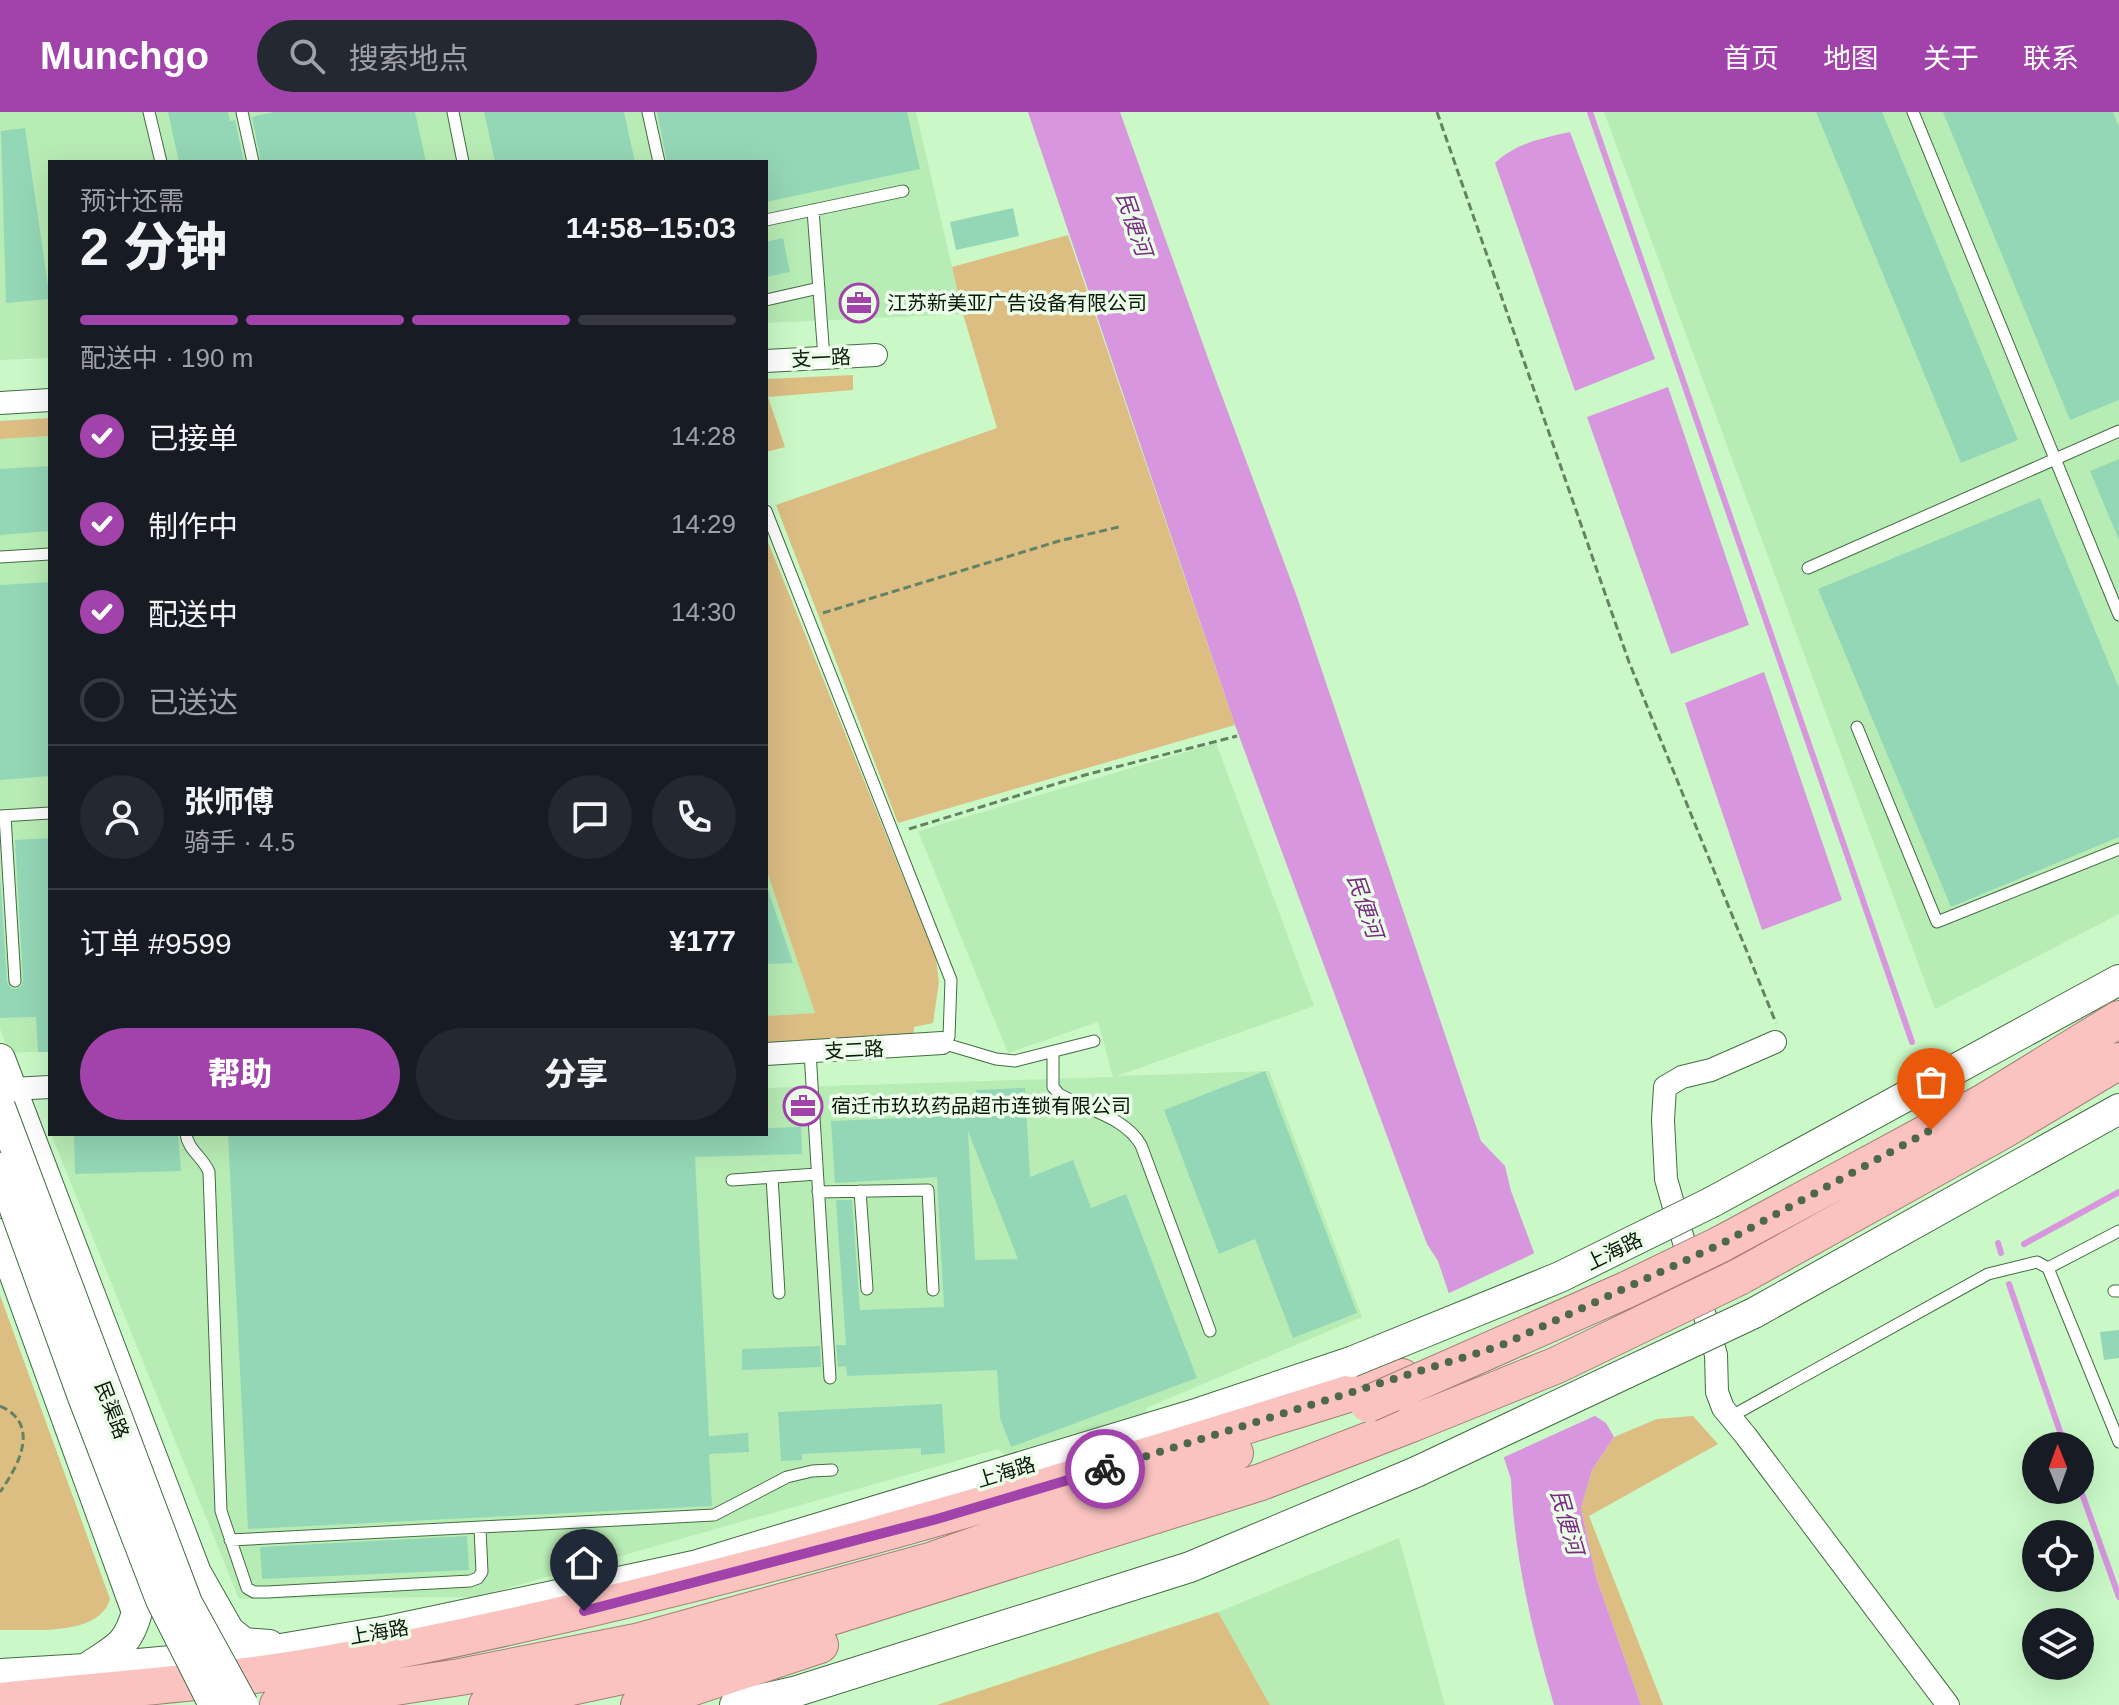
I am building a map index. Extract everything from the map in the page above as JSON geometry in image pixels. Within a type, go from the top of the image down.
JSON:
[{"type":"highway","name":"上海路","points":[[278,1705],[460,1677],[636,1642],[933,1560],[1125,1494],[1361,1385],[1500,1346],[1721,1244],[1984,1102],[2119,1019]]},
{"type":"highway","points":[[487,1705],[711,1653],[1261,1482],[1411,1424],[1557,1365],[1739,1277],[2002,1131],[2119,1061]]},
{"type":"highway","points":[[0,1701],[237,1677],[328,1663],[635,1600],[953,1514],[1150,1456],[1361,1385]]},
{"type":"highway","points":[[639,1705],[1162,1533],[1261,1482]]},
{"type":"main road","name":"上海路","points":[[0,1674],[257,1653],[388,1631],[694,1566],[1199,1413],[1361,1385],[1560,1277],[1712,1202],[2119,980]]},
{"type":"main road","name":"民渠路","points":[[0,1059],[6,1098],[187,1603],[243,1705]]},
{"type":"main road","points":[[6,1098],[196,1573],[214,1608],[229,1631],[244,1643],[306,1645]]},
{"type":"main road","points":[[735,1705],[794,1692],[1190,1567],[1416,1472],[1754,1313],[2119,1109]]},
{"type":"main road","name":"民渠路","points":[[0,1168],[161,1600],[214,1705]]},
{"type":"main road","points":[[0,1234],[137,1612],[132,1632],[121,1645],[85,1669]]},
{"type":"street","name":"支一路","points":[[768,361],[876,355]]},
{"type":"street","points":[[0,403],[48,400]]},
{"type":"street","points":[[1775,1042],[1711,1070],[1682,1077],[1665,1087],[1666,1179],[1716,1355],[1717,1392],[1723,1408],[1948,1705]]},
{"type":"street","name":"支二路","points":[[768,1054],[942,1043]]},
{"type":"street","points":[[6,1098],[48,1088]]},
{"type":"lane","points":[[149,112],[161,160]]},
{"type":"lane","points":[[242,112],[253,160]]},
{"type":"lane","points":[[453,112],[463,160]]},
{"type":"lane","points":[[648,112],[659,160]]},
{"type":"lane","points":[[1913,112],[2119,615]]},
{"type":"lane","points":[[768,220],[903,191]]},
{"type":"lane","points":[[813,210],[824,358]]},
{"type":"lane","points":[[768,300],[819,288]]},
{"type":"lane","points":[[1808,568],[2119,431]]},
{"type":"lane","points":[[768,516],[951,980],[949,1037],[942,1043]]},
{"type":"lane","points":[[0,557],[48,554]]},
{"type":"lane","points":[[1857,727],[1937,922],[2119,849]]},
{"type":"lane","points":[[15,981],[2,816],[48,813]]},
{"type":"lane","points":[[942,1043],[996,1059],[1015,1061],[1094,1041]]},
{"type":"lane","points":[[810,1052],[830,1378]]},
{"type":"lane","points":[[1053,1052],[1053,1087],[1059,1094],[1112,1119],[1136,1136],[1210,1331]]},
{"type":"lane","points":[[186,1136],[189,1146],[201,1157],[209,1172],[221,1511],[247,1588],[254,1592],[267,1592],[470,1581],[482,1572],[480,1528]]},
{"type":"lane","points":[[732,1180],[817,1174]]},
{"type":"lane","points":[[772,1177],[779,1293]]},
{"type":"lane","points":[[818,1192],[928,1190],[933,1290]]},
{"type":"lane","points":[[860,1191],[867,1289]]},
{"type":"lane","points":[[2048,1268],[2119,1231]]},
{"type":"lane","points":[[1730,1417],[1988,1274],[2037,1262],[2048,1268],[2119,1442]]},
{"type":"lane","points":[[230,1540],[714,1515],[787,1477],[832,1470]]},
{"type":"path","points":[[1437,112],[1629,662],[1777,1026],[1775,1042]]},
{"type":"path","points":[[808,617],[1059,541],[1119,527]]},
{"type":"path","points":[[894,834],[1085,775],[1237,736]]},
{"type":"path","points":[[0,1406],[19,1420],[23,1446],[0,1492]]},
{"type":"shaded area","points":[[0,112],[916,112],[963,314],[768,323],[768,160],[48,160],[48,358],[0,360]]},
{"type":"shaded area","points":[[1604,112],[2119,112],[2119,914],[1935,1009]]},
{"type":"shaded area","points":[[1068,235],[1235,725],[898,823],[776,505],[997,428],[952,267]]},
{"type":"shaded area","points":[[853,375],[853,390],[768,397],[768,379]]},
{"type":"shaded area","points":[[768,397],[785,447],[768,451]]},
{"type":"shaded area","points":[[48,418],[48,436],[0,439],[0,421]]},
{"type":"shaded area","points":[[48,436],[48,1051],[9,1053],[0,1029],[0,439]]},
{"type":"shaded area","points":[[768,542],[936,959],[939,982],[933,1023],[914,1027],[913,1038],[768,1044],[768,1016],[815,1013],[768,875]]},
{"type":"shaded area","points":[[1216,743],[1314,1006],[1117,1076],[1269,1071],[1362,1317],[1146,1408],[1151,1420],[1023,1471],[998,1449],[476,1597],[239,1599],[52,1136],[768,1136],[768,1088],[1113,1077],[1098,1022],[1008,1053],[918,831]]},
{"type":"shaded area","points":[[768,875],[815,1013],[768,1016]]},
{"type":"shaded area","points":[[0,1295],[110,1599],[93,1620],[79,1625],[46,1630],[0,1630]]},
{"type":"shaded area","points":[[1693,1416],[1718,1444],[1589,1516],[1663,1705],[1641,1705],[1596,1577],[1581,1508],[1592,1470],[1614,1437],[1657,1419]]},
{"type":"shaded area","points":[[1399,1538],[1445,1705],[1270,1705],[1218,1612]]},
{"type":"shaded area","points":[[1218,1612],[1270,1705],[937,1705]]},
{"type":"water","name":"民便河","points":[[1028,112],[1120,112],[1297,597],[1481,1141],[1505,1166],[1511,1191],[1595,1416],[1606,1423],[1614,1437],[1592,1470],[1581,1508],[1596,1577],[1641,1705],[1554,1705],[1525,1593],[1511,1479],[1438,1261],[1427,1244],[1235,725]]},
{"type":"water","points":[[1570,132],[1655,359],[1575,391],[1495,163],[1521,146]]},
{"type":"water","points":[[1668,387],[1749,625],[1671,654],[1587,417]]},
{"type":"water","points":[[1764,672],[1842,900],[1762,930],[1685,703]]},
{"type":"pier","points":[[1537,1252],[1599,1414],[1500,1459],[1445,1295]]},
{"type":"building","points":[[168,112],[228,112],[230,121],[235,120],[244,160],[179,160]]},
{"type":"building","points":[[274,112],[415,112],[426,160],[261,160],[252,117]]},
{"type":"building","points":[[484,112],[624,112],[635,160],[495,160]]},
{"type":"building","points":[[657,112],[907,112],[920,169],[768,202],[768,160],[667,160]]},
{"type":"building","points":[[1816,112],[1882,112],[2018,440],[1961,463]]},
{"type":"building","points":[[1943,112],[2113,112],[2119,127],[2119,400],[2070,420]]},
{"type":"building","points":[[25,128],[48,299],[6,303],[1,131]]},
{"type":"building","points":[[1013,208],[1019,236],[956,250],[950,222]]},
{"type":"building","points":[[783,238],[790,272],[768,277],[768,242]]},
{"type":"building","points":[[2119,459],[2119,540],[2090,471]]},
{"type":"building","points":[[48,466],[48,531],[0,535],[0,469]]},
{"type":"building","points":[[2040,498],[2119,688],[2119,837],[1951,907],[1818,589]]},
{"type":"building","points":[[48,582],[48,776],[0,780],[0,585]]},
{"type":"building","points":[[48,838],[48,1052],[38,1052],[36,1017],[0,1018],[0,874],[7,982],[16,989],[23,980],[15,840]]},
{"type":"building","points":[[768,890],[793,963],[768,964]]},
{"type":"building","points":[[1265,1071],[1357,1313],[1293,1338],[1255,1239],[1219,1254],[1164,1110]]},
{"type":"building","points":[[1025,1088],[1030,1177],[1073,1160],[1091,1208],[1126,1194],[1197,1378],[1011,1447],[1000,1418],[997,1370],[847,1376],[846,1366],[838,1367],[836,1345],[846,1345],[836,1200],[852,1200],[860,1310],[944,1307],[937,1177],[835,1183],[831,1121],[978,1115],[976,1090]],"holes":[[[968,1131],[1018,1259],[975,1260]]]},
{"type":"building","points":[[801,1127],[802,1154],[695,1157],[709,1436],[748,1433],[749,1452],[709,1454],[712,1506],[248,1529],[228,1136],[768,1136],[768,1128]]},
{"type":"building","points":[[74,1136],[178,1136],[181,1171],[75,1174]]},
{"type":"building","points":[[2119,1330],[2119,1358],[2104,1360],[2100,1332]]},
{"type":"building","points":[[820,1346],[821,1367],[742,1370],[742,1349]]},
{"type":"building","points":[[942,1404],[945,1453],[921,1455],[921,1448],[802,1454],[802,1460],[781,1461],[778,1412]]},
{"type":"building","points":[[467,1536],[469,1570],[262,1579],[260,1547]]},
{"type":"waterway","points":[[1590,112],[1912,1042]]},
{"type":"waterway","points":[[2024,1244],[2119,1192]]},
{"type":"waterway","points":[[1998,1243],[2001,1253]]},
{"type":"waterway","points":[[2009,1284],[2060,1432]]},
{"type":"waterway","points":[[2086,1504],[2119,1597]]},
{"type":"way so far","points":[[1105,1469],[1500,1346],[1721,1244],[1931,1130]]},
{"type":"place","name":"江苏新美亚广告设备有限公司","points":[[859,303]]},
{"type":"place","name":"宿迁市玖玖药品超市连锁有限公司","points":[[803,1106]]},
{"type":"route","points":[[584,1611],[937,1519],[1105,1469]]}]
